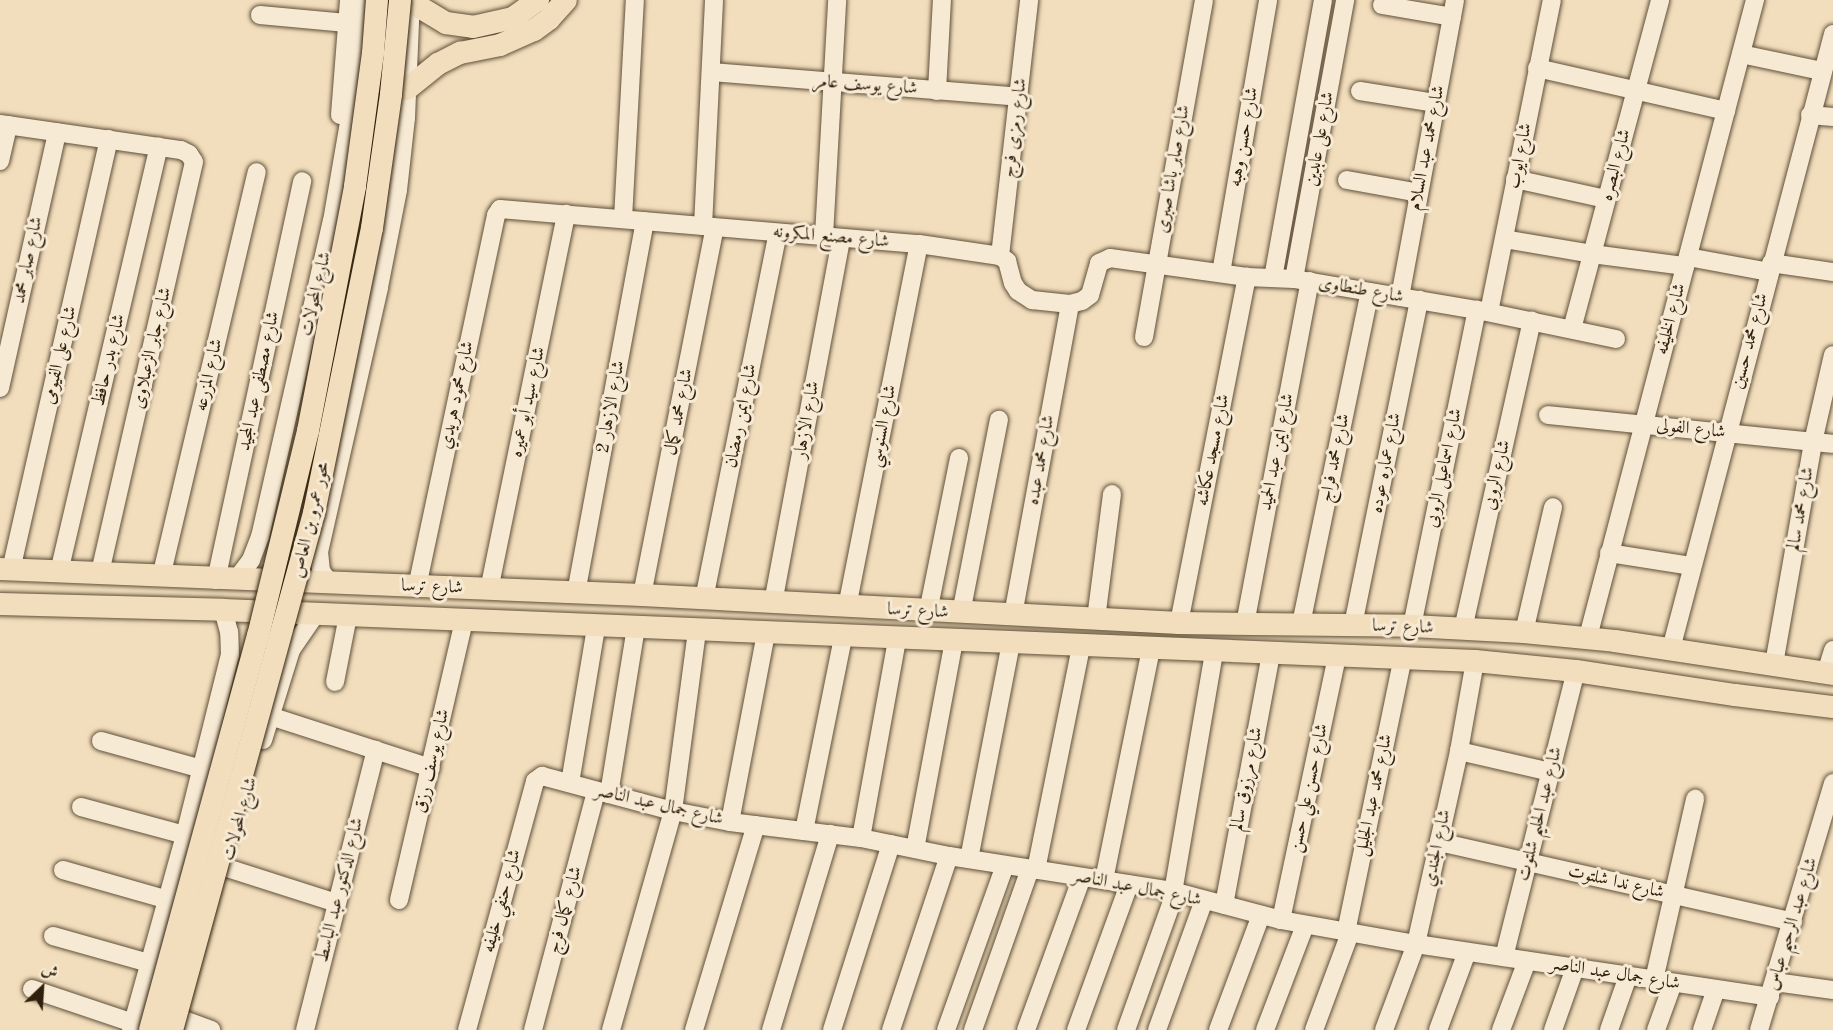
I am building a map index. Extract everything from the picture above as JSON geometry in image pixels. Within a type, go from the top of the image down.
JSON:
[{"type":"main road","name":"محور عمرو بن العاص","points":[[138,1028],[258,636],[308,431],[355,186],[373,53],[376,0]]},
{"type":"main road","points":[[407,1],[433,18],[473,27],[513,18],[538,0]]},
{"type":"main road","points":[[407,89],[438,64],[460,53],[500,45],[534,30],[549,19],[566,0]]},
{"type":"main road","name":"محور عمرو بن العاص","points":[[179,1027],[315,513],[372,228],[407,1]]},
{"type":"main road","name":"شارع ترسا","points":[[5,570],[642,595],[928,612],[1179,623],[1412,626],[1524,632],[1588,637],[1830,674]]},
{"type":"main road","name":"شارع ترسا","points":[[0,604],[223,610],[766,634],[1475,661],[1617,676],[1735,695],[1833,707]]},
{"type":"main road","points":[[1615,641],[1625,646],[1631,655],[1627,671],[1617,676]]},
{"type":"main road","points":[[1735,695],[1729,692],[1722,680],[1725,666],[1737,659]]},
{"type":"street","points":[[340,180],[337,156],[349,0]]},
{"type":"street","name":"شارع المحولات","points":[[226,580],[251,560],[260,537],[340,180],[354,93],[365,0]]},
{"type":"street","points":[[623,219],[635,0]]},
{"type":"street","name":"شارع محمد كمال","points":[[642,595],[709,227],[714,0]]},
{"type":"street","name":"شارع الازهار","points":[[773,603],[832,237],[832,83],[837,0]]},
{"type":"street","points":[[938,91],[942,0]]},
{"type":"street","name":"شارع رمزى فرج","points":[[1000,256],[1029,0]]},
{"type":"street","name":"شارع صابر باشا صبرى","points":[[1144,337],[1204,0]]},
{"type":"street","name":"شارع حسن وهبه","points":[[1221,273],[1268,0]]},
{"type":"street","points":[[1272,278],[1323,0]]},
{"type":"street","name":"شارع على عابدين","points":[[1302,280],[1345,0]]},
{"type":"street","name":"شارع ايوب","points":[[1483,311],[1503,239],[1552,0]]},
{"type":"street","name":"شارع البصره","points":[[1572,330],[1660,0]]},
{"type":"street","name":"شارع الخليفه","points":[[1588,637],[1755,0]]},
{"type":"street","points":[[329,582],[319,565],[320,546],[379,287],[398,190],[407,89],[407,1]]},
{"type":"street","points":[[1382,5],[1454,9]]},
{"type":"street","name":"شارع محمد عبد السلام","points":[[1400,297],[1454,9]]},
{"type":"street","points":[[260,15],[347,23]]},
{"type":"street","name":"شارع محمد حسين","points":[[1671,649],[1726,433],[1833,34]]},
{"type":"street","points":[[1741,54],[1822,71]]},
{"type":"street","points":[[1537,68],[1726,111]]},
{"type":"street","name":"شارع يوسف عامر","points":[[711,72],[1019,97]]},
{"type":"street","points":[[1360,91],[1436,103]]},
{"type":"street","points":[[1810,116],[1833,117]]},
{"type":"street","points":[[0,161],[4,124],[159,147]]},
{"type":"street","name":"شارع صابر محمد","points":[[0,388],[57,132]]},
{"type":"street","name":"شارع على الفيومى","points":[[5,570],[109,139]]},
{"type":"street","name":"شارع بدر حافظ","points":[[59,572],[159,147]]},
{"type":"street","name":"شارع جابر الزعبلاوى","points":[[100,574],[194,167],[192,158],[185,151],[159,147]]},
{"type":"street","name":"شارع المزرعه","points":[[161,577],[257,172]]},
{"type":"street","points":[[1515,178],[1606,199]]},
{"type":"street","points":[[1347,180],[1419,193]]},
{"type":"street","name":"شارع مصطفى عبد المجيد","points":[[226,580],[302,181]]},
{"type":"street","name":"شارع مصنع المكرونه","points":[[504,208],[919,244],[1000,256]]},
{"type":"street","name":"شارع محمود هريدي","points":[[417,587],[496,215],[500,209],[504,208]]},
{"type":"street","name":"شارع سيد أبو عميره","points":[[489,590],[566,214]]},
{"type":"street","name":"شارع الازهار 2","points":[[576,593],[645,221]]},
{"type":"street","name":"شارع ايمن رمضان","points":[[704,599],[778,232]]},
{"type":"street","points":[[1503,239],[1592,255],[1833,272]]},
{"type":"street","name":"شارع السنوسي","points":[[847,607],[919,244]]},
{"type":"street","points":[[1000,256],[1007,261],[1013,283],[1025,297],[1032,300],[1070,304]]},
{"type":"street","name":"شارع طنطاوى","points":[[1070,304],[1082,301],[1090,295],[1099,263],[1104,259],[1247,277],[1302,280],[1483,311],[1616,339]]},
{"type":"street","name":"شارع مسجد عكاشه","points":[[1179,623],[1247,277]]},
{"type":"street","name":"شارع ايمن عبد الحميد","points":[[1245,624],[1302,280]]},
{"type":"street","name":"شارع محمد فراج","points":[[1301,624],[1370,292]]},
{"type":"street","name":"شارع عماره عوده","points":[[1353,625],[1419,300]]},
{"type":"street","name":"شارع محمد عبده","points":[[1013,615],[1070,304]]},
{"type":"street","name":"شارع اسماعيل الروبى","points":[[1412,626],[1483,311]]},
{"type":"street","name":"شارع الروبى","points":[[1463,629],[1532,321]]},
{"type":"street","name":"شارع محمد سالم","points":[[1774,664],[1813,442],[1833,355]]},
{"type":"street","name":"شارع الفولى","points":[[1548,415],[1833,444]]},
{"type":"street","points":[[961,613],[999,420]]},
{"type":"street","points":[[928,612],[959,458]]},
{"type":"street","points":[[1096,619],[1112,494]]},
{"type":"street","points":[[1524,632],[1554,507]]},
{"type":"street","points":[[260,537],[284,552],[303,553],[320,546]]},
{"type":"street","points":[[1609,553],[1691,566]]},
{"type":"street","points":[[32,989],[138,1028],[149,963],[168,900],[230,655],[229,632],[223,610]]},
{"type":"street","name":"شارع المحولات","points":[[179,1027],[287,664],[297,638],[315,615]]},
{"type":"street","points":[[335,682],[348,616]]},
{"type":"street","name":"شارع يوسف رزق","points":[[399,900],[464,621]]},
{"type":"street","points":[[570,783],[596,627]]},
{"type":"street","name":"شارع كمال فرج","points":[[533,1030],[603,792],[636,628]]},
{"type":"street","points":[[611,1030],[673,811],[698,631]]},
{"type":"street","points":[[730,822],[766,634]]},
{"type":"street","points":[[804,831],[843,637]]},
{"type":"street","points":[[861,838],[897,639]]},
{"type":"street","points":[[915,849],[954,641]]},
{"type":"street","points":[[969,859],[1011,643]]},
{"type":"street","points":[[230,655],[242,646],[264,645],[278,652],[287,664]]},
{"type":"street","points":[[973,1030],[1033,869],[1081,646]]},
{"type":"street","points":[[1104,880],[1151,649]]},
{"type":"street","points":[[1830,674],[1833,650]]},
{"type":"street","points":[[1126,1030],[1171,904],[1214,652]]},
{"type":"street","name":"شارع مرزوق سالم","points":[[1224,905],[1271,654]]},
{"type":"street","name":"شارع حسن علي حسن","points":[[1281,920],[1337,656]]},
{"type":"street","name":"شارع محمد عبد الجليل","points":[[1314,1030],[1348,932],[1402,657]]},
{"type":"street","name":"شارع الجندي","points":[[1384,1030],[1416,944],[1459,751],[1475,661]]},
{"type":"street","name":"شارع عبد الحليم شلتوت","points":[[1504,957],[1576,671]]},
{"type":"street","points":[[270,716],[431,768]]},
{"type":"street","points":[[101,741],[202,769]]},
{"type":"street","name":"شارع الدكتور عبد الباسط","points":[[305,1030],[376,750]]},
{"type":"street","points":[[1459,751],[1551,772]]},
{"type":"street","name":"شارع جمال عبد الناصر","points":[[542,776],[673,811],[730,822],[861,838],[949,856],[1172,891],[1281,920],[1416,944],[1716,989],[1833,990]]},
{"type":"street","name":"شارع حنفي خليفه","points":[[467,1030],[535,781],[542,776]]},
{"type":"street","name":"شارع عبد الرحيم عباس","points":[[1759,1030],[1773,990],[1833,783]]},
{"type":"street","points":[[1654,980],[1695,799]]},
{"type":"street","points":[[81,807],[185,835]]},
{"type":"street","points":[[694,1030],[756,825]]},
{"type":"street","points":[[771,1030],[830,834]]},
{"type":"street","name":"شارع ندا شلتوت","points":[[1439,842],[1793,922]]},
{"type":"street","points":[[832,1030],[891,844]]},
{"type":"street","points":[[891,1030],[949,856]]},
{"type":"street","points":[[946,1030],[1005,865]]},
{"type":"street","points":[[226,868],[337,903]]},
{"type":"street","points":[[63,870],[168,900]]},
{"type":"street","points":[[1026,1030],[1082,877]]},
{"type":"street","points":[[1076,1030],[1129,884]]},
{"type":"street","points":[[1157,1030],[1204,900]]},
{"type":"street","points":[[1218,1030],[1262,915]]},
{"type":"street","points":[[1265,1030],[1305,925]]},
{"type":"street","points":[[53,936],[149,963]]},
{"type":"street","points":[[1438,1030],[1467,952]]},
{"type":"street","points":[[1501,1030],[1527,961]]},
{"type":"street","points":[[1553,1030],[1575,968]]},
{"type":"street","points":[[1609,1030],[1628,976]]},
{"type":"street","points":[[1656,1030],[1673,983]]},
{"type":"street","points":[[1702,1030],[1716,989]]},
{"type":"street","points":[[179,1027],[211,1030]]}]
